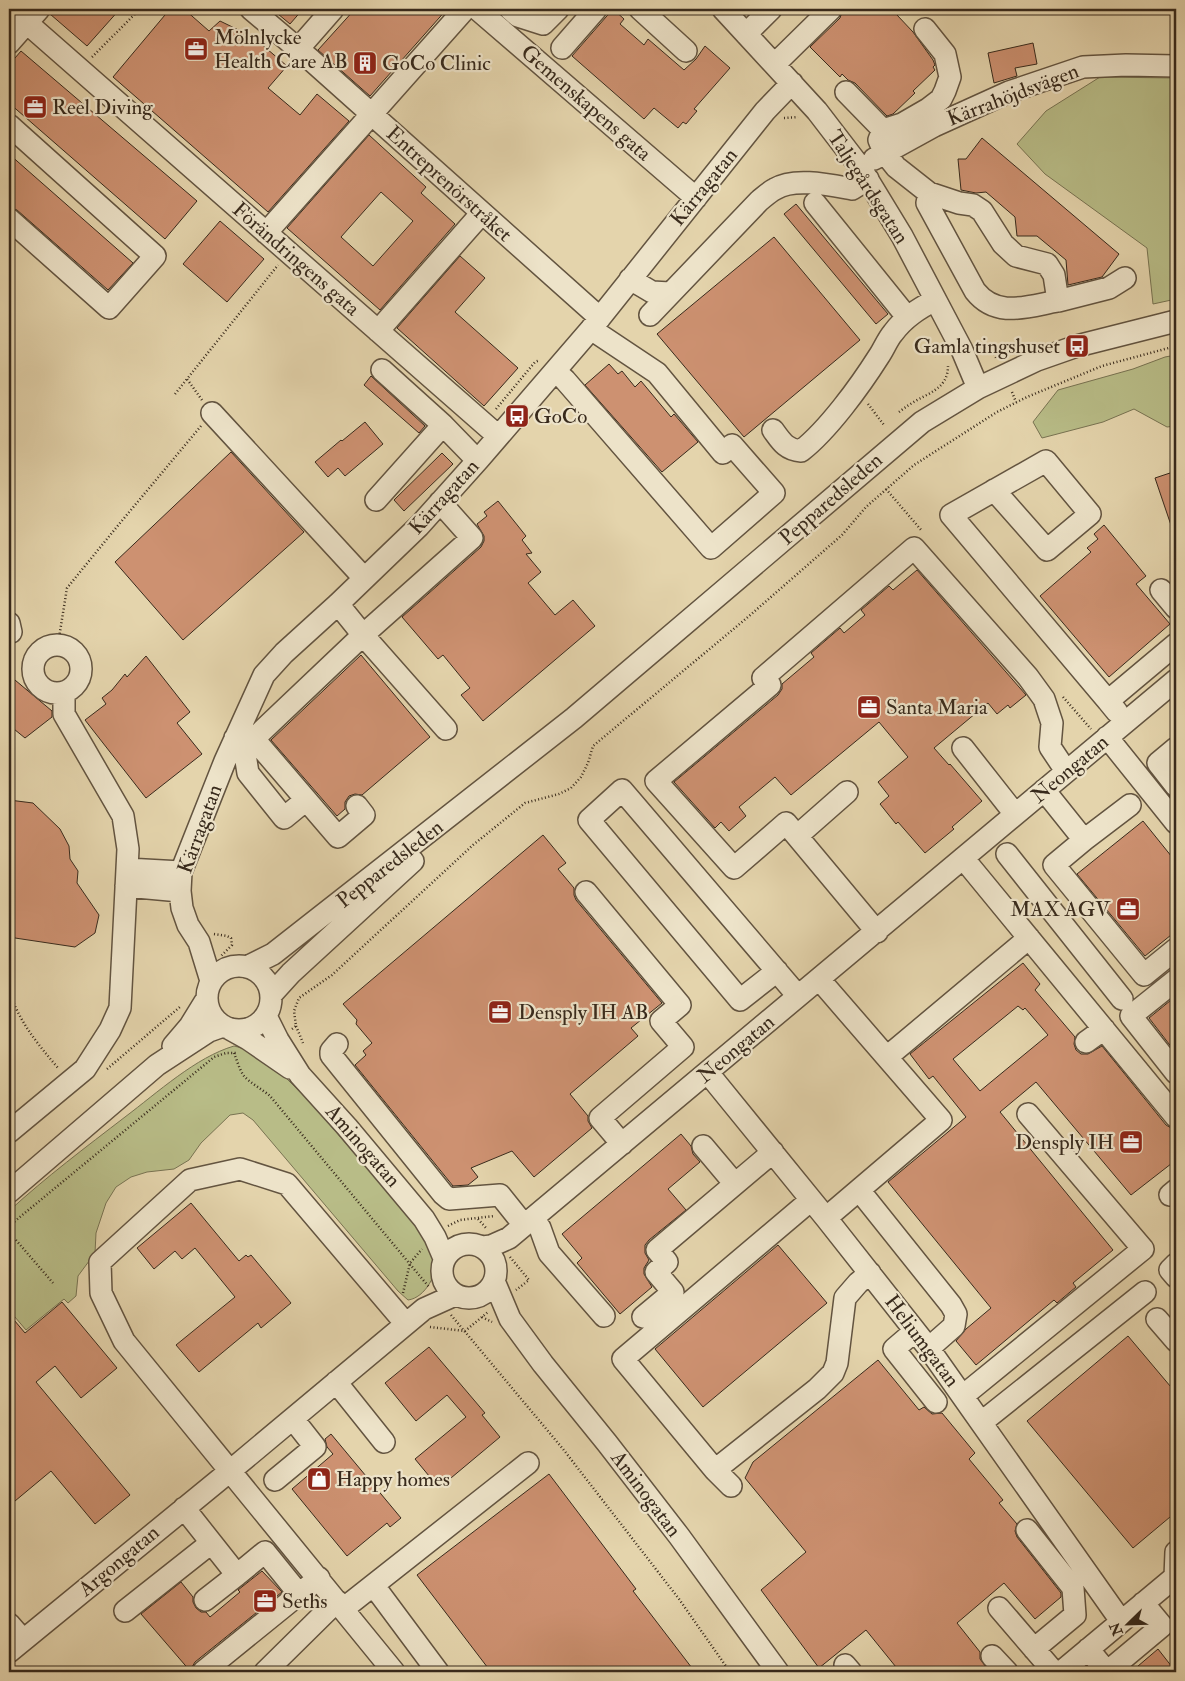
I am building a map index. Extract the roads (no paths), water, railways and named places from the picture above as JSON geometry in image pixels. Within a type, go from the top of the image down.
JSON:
[{"type":"street","name":"Förändringens gata","points":[[11,9],[33,16],[80,70],[498,436]]},
{"type":"street","name":"Entreprenörstråket","points":[[251,9],[481,214],[595,324],[657,373],[723,453],[732,445],[774,493],[711,548],[565,380],[555,371]]},
{"type":"street","points":[[298,49],[333,9]]},
{"type":"street","points":[[266,233],[465,9]]},
{"type":"street","name":"Gemenskapens gata","points":[[477,9],[696,198]]},
{"type":"street","points":[[510,9],[518,16],[543,24],[558,9]]},
{"type":"street","points":[[562,48],[596,9]]},
{"type":"street","points":[[640,9],[686,51]]},
{"type":"street","name":"Taljegårdsgatan","points":[[723,9],[822,117],[864,173],[902,236],[962,350],[978,388]]},
{"type":"street","points":[[775,64],[831,9]]},
{"type":"street","points":[[746,34],[766,10]]},
{"type":"street","points":[[9,43],[33,16]]},
{"type":"street","points":[[883,130],[902,124],[928,110],[940,99],[945,91],[950,77],[945,54],[925,29]]},
{"type":"street","name":"Kärrahöjdsvägen","points":[[650,315],[760,201],[775,188],[790,183],[826,184],[852,189],[884,152],[934,126],[1009,92],[1083,67],[1126,65],[1176,66]]},
{"type":"street","name":"Kärragatan","points":[[241,966],[219,958],[199,942],[188,925],[182,908],[180,882],[244,741],[264,675],[284,653],[419,526],[595,324],[765,111],[792,83]]},
{"type":"street","points":[[846,92],[883,130]]},
{"type":"street","points":[[9,124],[155,256],[109,308],[9,219]]},
{"type":"street","points":[[883,130],[879,140],[884,152],[896,167],[929,193],[959,204],[973,205],[982,211],[1003,244],[1016,256],[1047,264],[1054,275],[1058,301]]},
{"type":"street","points":[[929,193],[927,203],[975,291],[982,300],[1005,310],[1058,301],[1109,288],[1125,278]]},
{"type":"street","points":[[815,203],[907,317]]},
{"type":"street","points":[[378,331],[481,214]]},
{"type":"street","points":[[630,279],[652,292],[670,293]]},
{"type":"street","points":[[773,430],[781,442],[793,451],[801,451],[812,442],[856,388],[880,356],[892,334],[907,317],[935,300]]},
{"type":"street","name":"Pepparedsleden","points":[[241,966],[273,954],[529,754],[681,628],[922,422],[978,388],[1037,360],[1077,346],[1176,321]]},
{"type":"street","points":[[382,370],[443,425],[477,460]]},
{"type":"street","points":[[212,413],[364,578]]},
{"type":"street","points":[[376,500],[443,425]]},
{"type":"street","points":[[994,490],[951,515],[1125,722]]},
{"type":"street","points":[[244,741],[472,538],[440,502]]},
{"type":"street","points":[[876,932],[786,823],[734,868],[656,781],[770,685],[763,678],[914,548],[1028,677],[1044,699],[1052,723],[1050,747],[1066,771]]},
{"type":"street","points":[[1161,590],[1176,608]]},
{"type":"street","points":[[338,604],[446,729]]},
{"type":"street","points":[[58,644],[73,650],[81,664],[82,672],[80,679],[76,685],[64,693],[52,693],[46,690],[39,685],[35,678],[33,662],[43,649],[50,645],[58,644]]},
{"type":"street","points":[[1108,701],[1176,644]]},
{"type":"street","name":"Neongatan","points":[[474,1246],[491,1246],[622,1144],[1176,680]]},
{"type":"street","points":[[9,1132],[85,1069],[110,1030],[120,1008],[128,849],[123,816],[64,714],[64,693]]},
{"type":"street","points":[[1107,737],[1176,823]]},
{"type":"street","points":[[244,741],[306,800],[338,837],[364,815],[357,806]]},
{"type":"street","points":[[244,741],[248,773],[284,818],[306,800]]},
{"type":"street","points":[[963,748],[1015,814]]},
{"type":"street","points":[[1176,748],[1158,763],[1176,786]]},
{"type":"street","name":"Pepparedsleden","points":[[272,999],[291,973],[529,754]]},
{"type":"street","points":[[777,971],[740,1000],[589,820],[622,790],[777,971],[798,996]]},
{"type":"street","points":[[1044,790],[1084,840]]},
{"type":"street","points":[[797,836],[847,792]]},
{"type":"street","points":[[1130,805],[1054,865],[1144,975],[1176,949]]},
{"type":"street","points":[[1007,854],[1122,999]]},
{"type":"street","points":[[963,858],[1176,1117]]},
{"type":"street","points":[[126,878],[180,882]]},
{"type":"street","points":[[586,892],[680,1005],[661,1021],[683,1047],[600,1118],[622,1144]]},
{"type":"street","points":[[887,1057],[1027,936],[1052,912]]},
{"type":"street","name":"Kärragatan","points":[[199,942],[209,991]]},
{"type":"street","points":[[157,1065],[190,1026],[217,974],[226,968],[241,966],[256,970],[264,977],[269,986],[272,999],[281,1014],[300,1075]]},
{"type":"street","points":[[819,979],[942,1120],[826,1218]]},
{"type":"street","points":[[1176,980],[1131,1016],[1176,1073]]},
{"type":"street","points":[[209,991],[211,1015],[235,1040]]},
{"type":"street","points":[[235,1040],[240,1030],[250,1028],[259,1023],[272,999]]},
{"type":"street","name":"Aminogatan","points":[[272,999],[278,1040],[300,1075],[347,1127],[424,1219],[435,1237],[444,1290],[510,1319]]},
{"type":"street","points":[[1086,1042],[1100,1025]]},
{"type":"street","points":[[9,1192],[157,1065],[209,1031],[235,1040]]},
{"type":"street","points":[[157,1065],[224,1041],[235,1040]]},
{"type":"street","name":"Aminogatan","points":[[235,1040],[300,1075]]},
{"type":"street","points":[[338,1044],[331,1051],[331,1055],[443,1194],[449,1199],[500,1195],[520,1224],[540,1228],[549,1253],[604,1316]]},
{"type":"street","name":"Heliumgatan","points":[[708,1073],[929,1348],[1121,1621]]},
{"type":"street","points":[[964,1396],[1143,1249],[1028,1114]]},
{"type":"street","points":[[703,1146],[735,1184]]},
{"type":"street","points":[[643,1317],[673,1292],[656,1272],[667,1262],[657,1250],[773,1152]]},
{"type":"street","points":[[394,1672],[124,1341],[101,1293],[100,1262],[190,1180],[240,1169],[287,1184],[406,1324]]},
{"type":"street","points":[[859,1190],[951,1305],[956,1314],[954,1326],[929,1348]]},
{"type":"street","points":[[731,1486],[715,1470],[623,1359],[811,1200]]},
{"type":"street","name":"Aminogatan","points":[[424,1219],[452,1238],[474,1246]]},
{"type":"street","name":"Neongatan","points":[[495,1273],[500,1253],[520,1224]]},
{"type":"street","points":[[456,1246],[474,1246],[493,1258],[495,1273],[485,1293],[444,1290],[449,1251],[456,1246]]},
{"type":"street","points":[[1176,1264],[1170,1270],[1176,1277]]},
{"type":"street","name":"Aminogatan","points":[[495,1273],[510,1319],[673,1528],[778,1672]]},
{"type":"street","points":[[715,1470],[817,1389],[833,1373],[837,1363],[845,1298],[870,1273]]},
{"type":"street","name":"Argongatan","points":[[16,1646],[293,1419],[444,1290]]},
{"type":"street","points":[[982,1422],[1145,1292]]},
{"type":"street","points":[[1157,1319],[1176,1341]]},
{"type":"street","points":[[915,1331],[894,1349],[936,1402]]},
{"type":"street","points":[[336,1382],[384,1442]]},
{"type":"street","points":[[275,1480],[315,1447],[293,1419]]},
{"type":"street","points":[[266,1672],[340,1605],[374,1586],[528,1463]]},
{"type":"street","points":[[184,1508],[237,1575]]},
{"type":"street","points":[[1027,1530],[1073,1588],[1075,1614],[1034,1649]]},
{"type":"street","points":[[125,1611],[211,1543]]},
{"type":"street","points":[[205,1600],[265,1552],[299,1594]]},
{"type":"street","points":[[1060,1672],[1143,1603],[1175,1580],[1176,1552]]},
{"type":"street","points":[[203,1672],[319,1578]]},
{"type":"street","points":[[374,1586],[438,1672]]},
{"type":"street","points":[[1088,1649],[1107,1672],[1162,1626],[1143,1603]]},
{"type":"street","points":[[999,1608],[1054,1672]]},
{"type":"street","points":[[9,1624],[16,1646]]},
{"type":"street","points":[[992,1656],[1007,1672]]},
{"type":"place","name":"Mölnlycke Health Care AB","points":[[196,49]]},
{"type":"place","name":"GoCo Clinic","points":[[365,63]]},
{"type":"place","name":"Reel Diving","points":[[35,107]]},
{"type":"place","name":"Gamla tingshuset","points":[[1077,346]]},
{"type":"place","name":"GoCo","points":[[517,416]]},
{"type":"place","name":"Santa Maria","points":[[869,707]]},
{"type":"place","name":"MAX AGV","points":[[1128,909]]},
{"type":"place","name":"Densply IH AB","points":[[500,1012]]},
{"type":"place","name":"Densply IH","points":[[1131,1142]]},
{"type":"place","name":"Happy homes","points":[[319,1479]]},
{"type":"place","name":"Seths","points":[[265,1601]]}]
